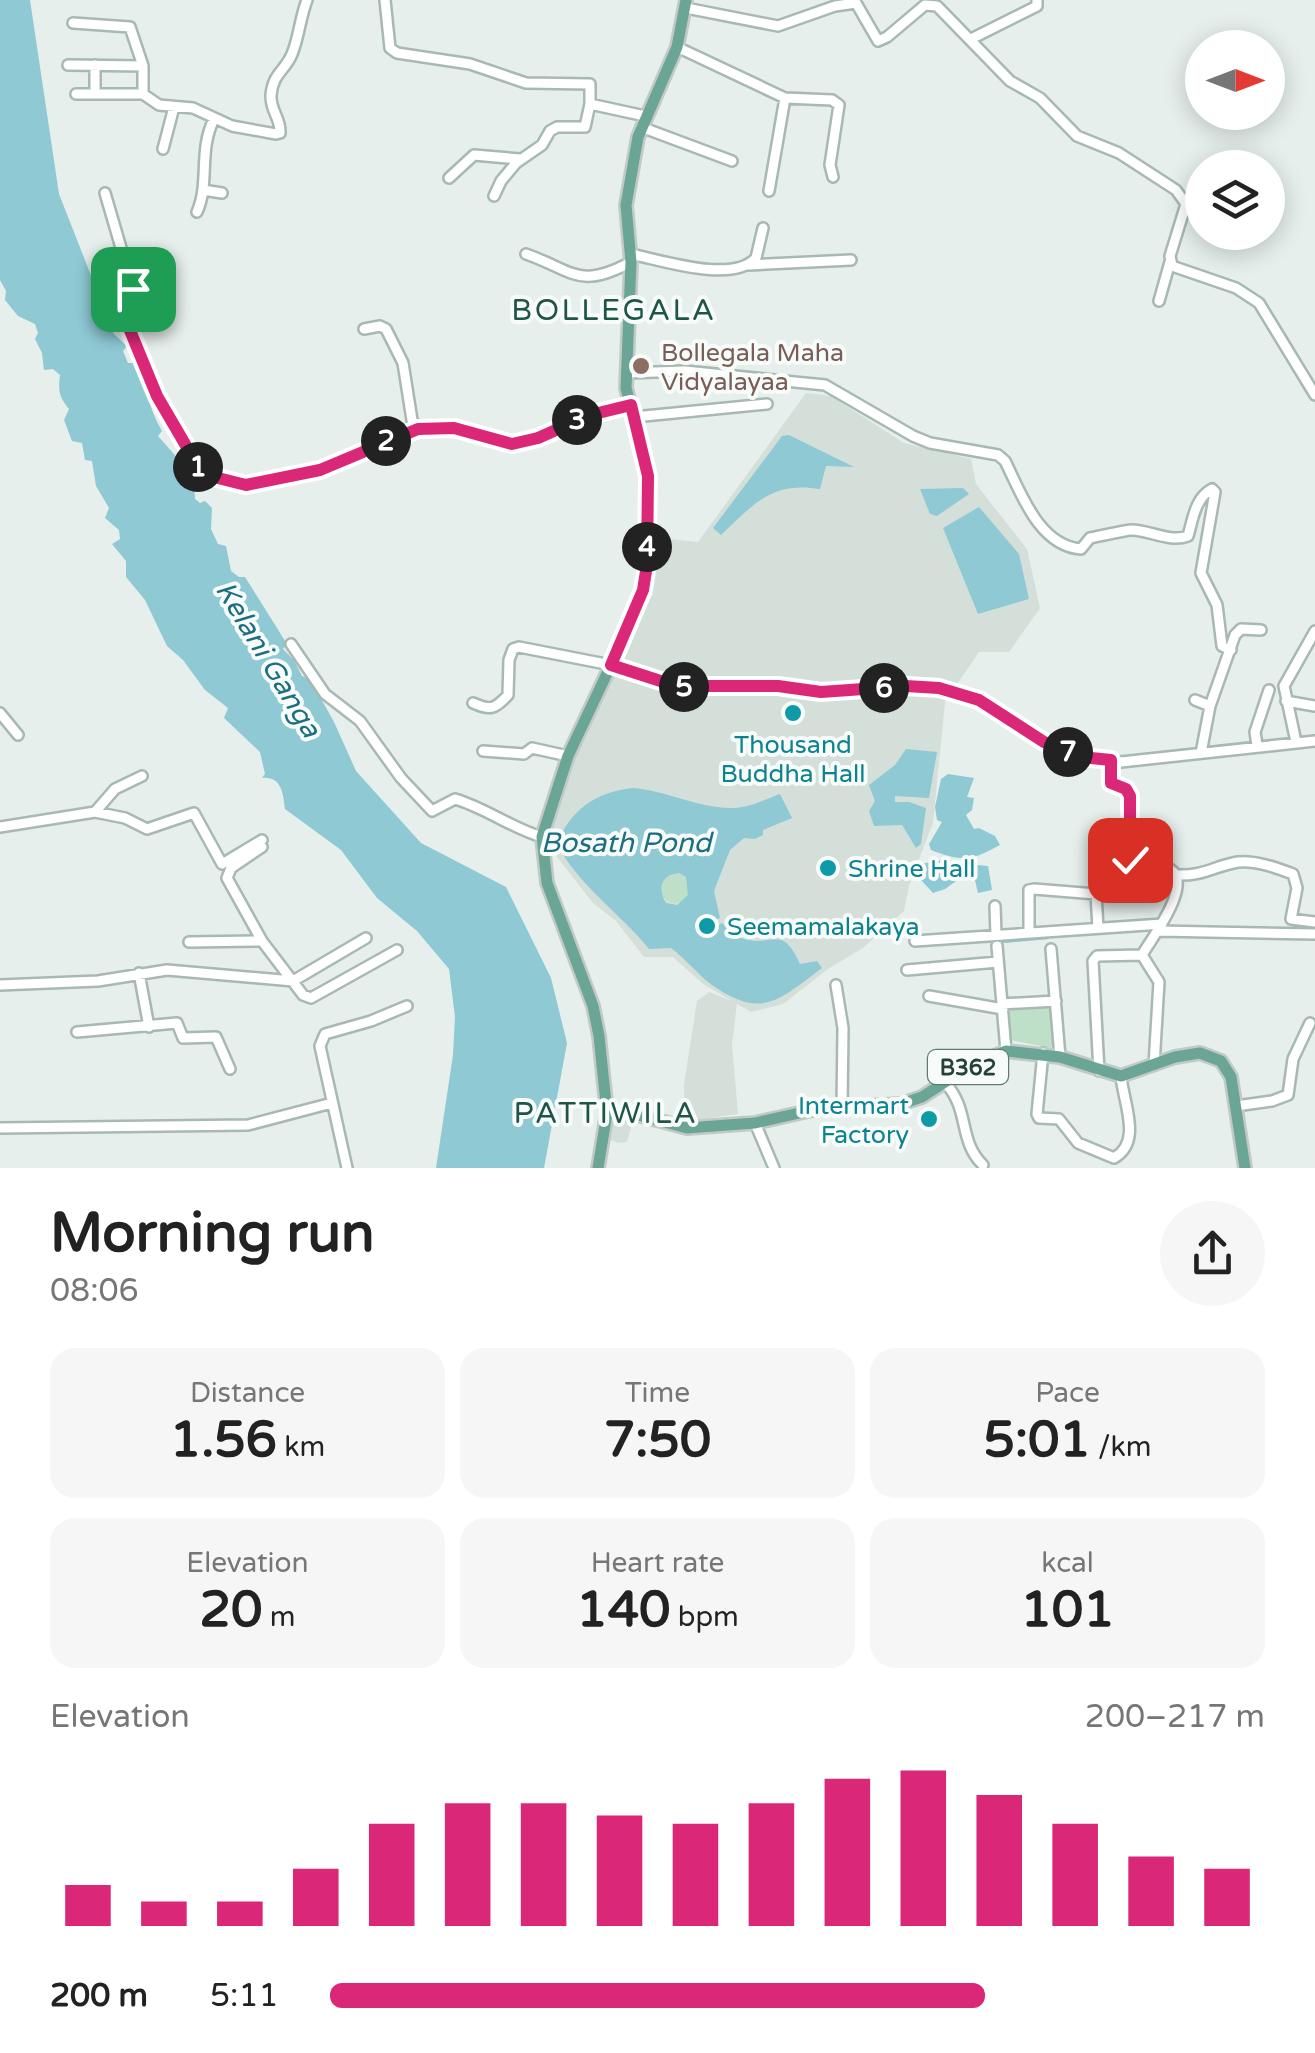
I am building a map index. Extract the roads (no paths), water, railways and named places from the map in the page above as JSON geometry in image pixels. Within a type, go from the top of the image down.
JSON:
[{"type":"main road","points":[[598,1168],[606,1113],[594,1006],[548,883],[542,837],[568,756],[611,665],[646,577],[648,476],[626,388],[630,258],[626,205],[643,122],[677,47],[686,4]]},
{"type":"main road","name":"B362","points":[[606,1113],[638,1115],[687,1128],[755,1123],[795,1112],[901,1104],[922,1097],[965,1069],[1006,1051],[1043,1053],[1121,1076]]},
{"type":"main road","points":[[1121,1076],[1189,1054],[1212,1056],[1227,1068],[1245,1168]]},
{"type":"street","points":[[76,94],[143,94],[159,105],[193,108],[232,126],[280,133],[270,100],[272,84],[291,56],[307,0]]},
{"type":"street","points":[[385,0],[390,48],[397,53],[470,64],[526,83],[588,82],[590,104],[582,129],[557,127],[550,131],[542,145],[520,159],[494,196]]},
{"type":"street","points":[[971,40],[1037,6],[1037,0]]},
{"type":"street","points":[[686,4],[783,26],[835,6],[856,4],[878,41],[930,3],[943,10],[1010,81],[1040,98],[1077,136],[1119,153],[1176,190],[1186,204],[1159,301]]},
{"type":"street","points":[[74,23],[130,27],[143,66],[143,94]]},
{"type":"street","points":[[677,47],[785,98],[832,100],[839,105],[830,165],[833,177]]},
{"type":"street","points":[[68,65],[143,66]]},
{"type":"street","points":[[95,65],[95,94]]},
{"type":"street","points":[[769,191],[785,98]]},
{"type":"street","points":[[590,104],[643,122],[732,162]]},
{"type":"street","points":[[163,148],[174,106]]},
{"type":"street","points":[[197,212],[206,198],[204,145],[214,119]]},
{"type":"street","points":[[450,178],[474,155],[520,159]]},
{"type":"street","points":[[105,193],[133,289],[122,303],[122,314],[157,396],[202,472],[256,485],[320,470],[418,429],[454,428],[512,444],[538,438],[590,415],[767,404]]},
{"type":"street","points":[[206,198],[222,193]]},
{"type":"street","points":[[526,254],[580,277],[606,276],[630,258],[740,270],[756,258],[763,228]]},
{"type":"street","points":[[750,265],[851,260]]},
{"type":"street","points":[[1170,262],[1236,288],[1259,303],[1315,395]]},
{"type":"street","points":[[364,329],[386,328],[403,363],[412,420],[418,429]]},
{"type":"street","points":[[626,373],[685,371],[826,386],[914,436],[998,455],[1036,522],[1068,548],[1081,549],[1090,538],[1114,536],[1127,529],[1179,540],[1188,536],[1197,505],[1212,488],[1215,492],[1201,573],[1217,606],[1222,646],[1232,650]]},
{"type":"street","points":[[1201,753],[1210,706],[1234,635],[1241,630],[1261,630]]},
{"type":"street","points":[[1296,742],[1284,686],[1315,630]]},
{"type":"street","points":[[290,644],[325,694],[360,721],[401,778],[432,812],[455,799],[483,807],[525,832],[542,837]]},
{"type":"street","points":[[473,704],[488,710],[496,708],[508,695],[509,660],[519,647],[611,665],[676,686],[778,686],[821,692],[906,686],[939,688],[979,700],[1044,742],[1081,757],[1145,762],[1315,741]]},
{"type":"street","points":[[1257,746],[1256,732],[1269,690]]},
{"type":"street","points":[[1195,700],[1210,706]]},
{"type":"street","points":[[1286,702],[1315,706]]},
{"type":"street","points":[[0,713],[18,734]]},
{"type":"street","points":[[483,751],[524,754],[532,748],[568,756]]},
{"type":"street","points":[[1111,760],[1111,783],[1126,789],[1130,796],[1129,875]]},
{"type":"street","points":[[94,812],[116,790],[142,776]]},
{"type":"street","points":[[0,827],[94,812],[124,818],[147,830],[194,812],[222,864],[262,844],[226,874],[262,941],[303,995],[311,998],[397,950]]},
{"type":"street","points":[[1130,860],[1161,865],[1176,875],[1198,876],[1239,862],[1274,867],[1292,874],[1296,888],[1291,919],[1315,922]]},
{"type":"street","points":[[1142,955],[1176,894],[1176,875]]},
{"type":"street","points":[[1029,933],[1029,890],[1034,889],[1096,894],[1098,928]]},
{"type":"street","points":[[995,906],[1006,1051]]},
{"type":"street","points":[[915,941],[997,941],[1029,933],[1098,928],[1315,934]]},
{"type":"street","points":[[0,985],[98,981],[187,970],[294,982],[366,938]]},
{"type":"street","points":[[190,942],[262,941]]},
{"type":"street","points":[[1051,949],[1060,1057]]},
{"type":"street","points":[[1142,955],[1159,982],[1154,1065]]},
{"type":"street","points":[[1099,1070],[1093,961],[1097,956],[1142,955]]},
{"type":"street","points":[[907,970],[998,962]]},
{"type":"street","points":[[139,973],[149,1027]]},
{"type":"street","points":[[836,985],[843,1028],[842,1108]]},
{"type":"street","points":[[930,996],[1002,1007],[1056,1001]]},
{"type":"street","points":[[348,1168],[321,1038],[406,1006]]},
{"type":"street","points":[[77,1032],[177,1022],[186,1039],[212,1035],[230,1069]]},
{"type":"street","points":[[1236,1106],[1288,1095],[1294,1059],[1310,1023]]},
{"type":"street","points":[[1043,1053],[1037,1114],[1040,1118],[1059,1119],[1078,1142],[1114,1158],[1126,1148],[1131,1132],[1121,1076]]},
{"type":"street","points":[[946,1084],[959,1100],[969,1146],[983,1165]]},
{"type":"street","points":[[0,1128],[248,1125],[332,1104]]},
{"type":"street","points":[[755,1123],[774,1168]]},
{"type":"water","name":"Kelani Ganga","points":[[0,0],[30,0],[59,194],[114,334],[127,346],[123,351],[128,363],[135,363],[139,372],[162,431],[158,436],[194,480],[195,499],[212,508],[211,529],[218,544],[226,546],[231,571],[245,577],[287,644],[283,649],[302,676],[310,679],[356,771],[421,843],[506,887],[551,978],[567,1043],[544,1168],[436,1168],[453,1055],[455,1017],[449,969],[417,931],[377,898],[341,850],[285,809],[278,783],[262,778],[265,774],[260,752],[224,718],[228,708],[205,690],[167,646],[145,600],[126,577],[126,561],[112,544],[120,539],[119,530],[105,518],[109,508],[96,486],[92,461],[85,460],[82,443],[72,441],[64,420],[69,409],[60,394],[60,375],[53,369],[44,370],[35,324],[18,316],[5,300],[6,291],[0,280]]},
{"type":"water","points":[[789,435],[854,467],[826,466],[820,489],[789,488],[764,497],[721,535],[713,528],[782,436]]},
{"type":"water","points":[[963,488],[969,494],[937,516],[930,514],[920,489]]},
{"type":"water","points":[[979,507],[1019,554],[1029,599],[978,614],[943,528]]},
{"type":"water","points":[[906,749],[937,752],[929,798],[895,796],[895,802],[926,808],[921,844],[916,848],[902,825],[874,826],[869,811],[875,801],[869,785],[895,765]]},
{"type":"water","points":[[948,774],[974,778],[967,797],[974,798],[972,810],[966,815],[974,829],[995,836],[1000,845],[966,858],[931,850],[929,844],[942,822],[937,820],[935,807],[941,779]]},
{"type":"water","name":"Bosath Pond","points":[[645,789],[708,806],[734,808],[780,794],[792,818],[763,830],[763,835],[755,839],[744,838],[730,850],[714,891],[720,918],[712,921],[709,917],[695,924],[703,938],[722,923],[741,938],[781,940],[800,964],[817,961],[822,968],[770,1002],[744,1002],[712,985],[671,948],[649,949],[576,873],[557,844],[577,812],[619,790]],"holes":[[[679,873],[686,877],[688,895],[677,905],[666,903],[661,887],[665,879]]]},
{"type":"water","points":[[947,859],[967,867],[966,874],[933,893],[921,880],[921,864]]},
{"type":"water","points":[[988,866],[992,890],[978,893],[972,867]]},
{"type":"waterway","points":[[1002,942],[1047,938]]},
{"type":"place","name":"Bollegala Maha Vidyalayaa","points":[[641,366]]},
{"type":"place","name":"Thousand Buddha Hall","points":[[793,713]]},
{"type":"place","name":"Shrine Hall","points":[[828,868]]},
{"type":"place","name":"Seemamalakaya","points":[[707,926]]},
{"type":"place","name":"Intermart Factory","points":[[929,1119]]},
{"type":"district","name":"BOLLEGALA","points":[[614,310]]},
{"type":"district","name":"PATTIWILA","points":[[606,1113]]}]
